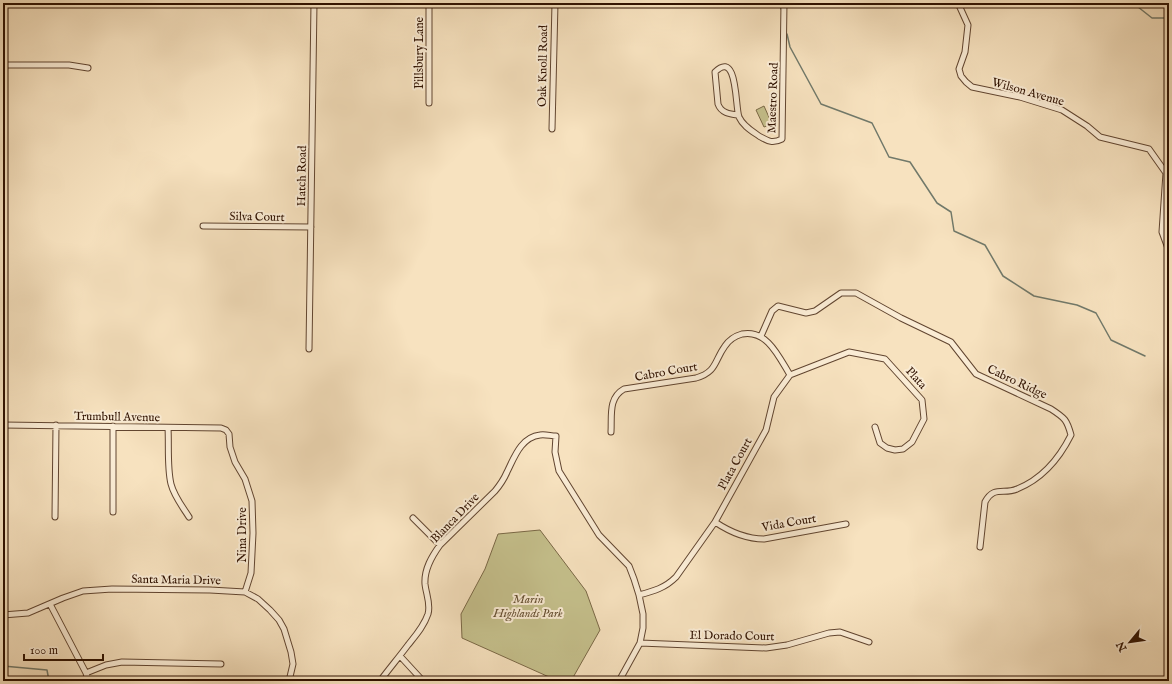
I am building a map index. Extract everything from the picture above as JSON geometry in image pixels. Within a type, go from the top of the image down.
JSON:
[{"type":"street","name":"Hatch Road","points":[[309,349],[314,3]]},
{"type":"street","name":"Pillsbury Lane","points":[[428,103],[429,3]]},
{"type":"street","name":"Oak Knoll Road","points":[[552,129],[554,3]]},
{"type":"street","name":"Maestro Road","points":[[738,115],[744,125],[766,140],[772,142],[782,139],[784,3]]},
{"type":"street","name":"Wilson Avenue","points":[[958,3],[968,25],[965,52],[959,69],[961,76],[972,87],[1020,97],[1062,110],[1087,126],[1100,137],[1149,149],[1166,173],[1162,232],[1169,251]]},
{"type":"street","points":[[3,65],[69,65],[88,68]]},
{"type":"street","points":[[725,67],[729,69],[732,74],[738,115],[722,111],[719,108],[715,72],[718,68],[725,67]]},
{"type":"street","name":"Silva Court","points":[[203,226],[311,227]]},
{"type":"street","name":"Cabro Ridge","points":[[761,336],[772,311],[778,306],[806,313],[815,311],[841,293],[856,293],[901,318],[951,342],[976,374],[1051,409],[1062,417],[1068,423],[1071,435],[1062,451],[1045,472],[1016,490],[997,491],[988,496],[985,502],[980,547]]},
{"type":"street","name":"Cabro Court","points":[[612,432],[613,399],[620,391],[624,389],[706,375],[715,365],[724,346],[730,339],[749,333],[761,336]]},
{"type":"street","points":[[761,336],[770,343],[790,375]]},
{"type":"street","name":"Plata","points":[[790,375],[849,352],[885,359],[922,400],[924,419],[912,442],[903,449],[895,450],[887,448],[880,443],[875,427]]},
{"type":"street","name":"Plata Court","points":[[639,595],[669,584],[676,577],[715,522],[766,430],[774,397],[790,375]]},
{"type":"street","name":"Trumbull Avenue","points":[[3,425],[221,428],[226,430],[229,434]]},
{"type":"street","points":[[55,517],[56,425]]},
{"type":"street","points":[[113,426],[113,512]]},
{"type":"street","points":[[168,428],[169,474],[171,483],[188,517]]},
{"type":"street","name":"Nina Drive","points":[[229,434],[231,452],[245,479],[252,502],[253,533],[251,573],[245,592]]},
{"type":"street","name":"Blanca Drive","points":[[380,681],[423,626],[430,606],[425,584],[426,573],[429,563],[440,545],[495,491],[504,478],[516,453],[530,438],[540,435],[556,436],[556,452],[559,471],[599,535],[629,566],[639,595]]},
{"type":"street","points":[[413,518],[440,545]]},
{"type":"street","name":"Vida Court","points":[[715,522],[724,529],[740,536],[755,539],[764,539],[846,524]]},
{"type":"street","name":"Santa Maria Drive","points":[[3,615],[28,613],[84,591],[112,589],[245,592],[258,599],[270,610],[279,620],[284,629],[292,652],[293,664],[289,681]]},
{"type":"street","points":[[619,681],[640,643],[643,628],[643,614],[639,595]]},
{"type":"street","points":[[50,604],[86,673],[88,681]]},
{"type":"street","name":"El Dorado Court","points":[[640,643],[766,648],[787,645],[829,633],[840,632],[869,642]]},
{"type":"street","points":[[400,656],[423,681]]},
{"type":"street","points":[[86,673],[106,665],[122,662],[221,664]]},
{"type":"green space","points":[[764,106],[772,124],[764,127],[756,110]]},
{"type":"green space","name":"Marin Highlands Park","points":[[540,530],[586,591],[600,630],[571,681],[558,681],[462,638],[461,614],[485,569],[498,534]]},
{"type":"waterway","points":[[780,3],[781,9]]},
{"type":"waterway","points":[[1133,3],[1152,18],[1169,18]]},
{"type":"waterway","points":[[787,34],[790,47],[821,104],[872,123],[889,157],[910,162],[937,203],[951,212],[954,231],[985,245],[1003,276],[1034,296],[1077,305],[1096,313],[1111,340],[1145,356]]},
{"type":"waterway","points":[[3,666],[47,670],[49,681]]}]
